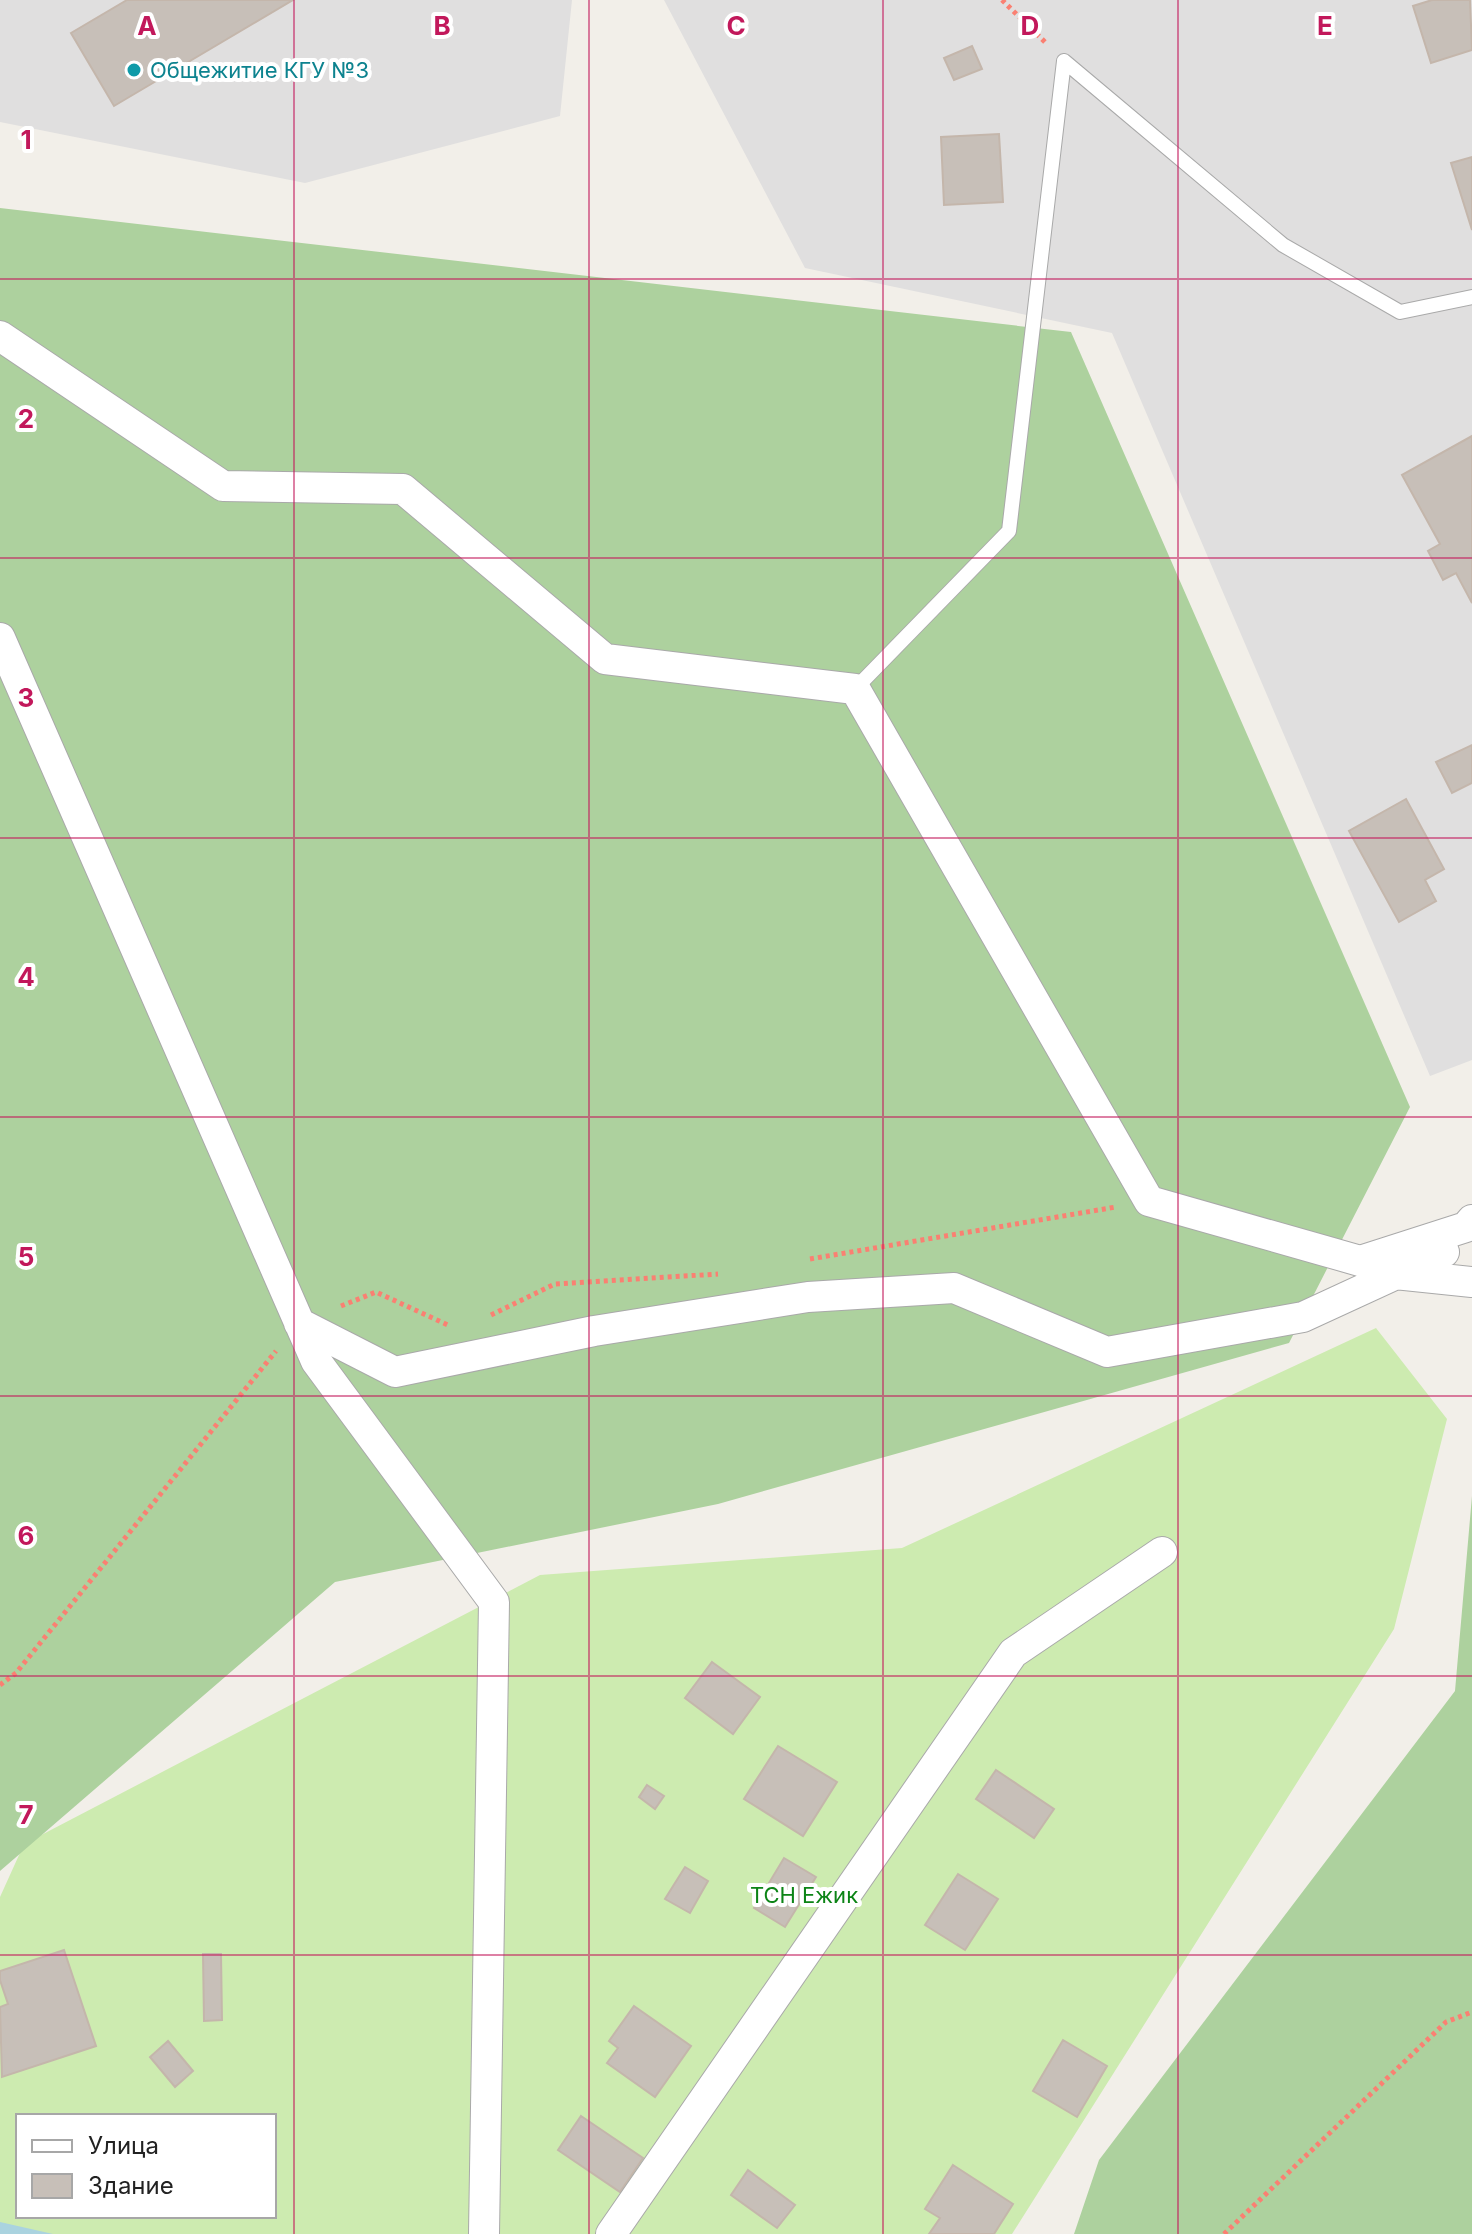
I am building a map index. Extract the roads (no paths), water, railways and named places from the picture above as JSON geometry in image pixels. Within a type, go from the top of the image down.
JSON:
[{"type":"street","points":[[0,336],[223,486],[403,489],[605,659],[855,689],[1149,1201],[1360,1261],[1466,1227],[1472,1220]]},
{"type":"street","points":[[0,638],[316,1361],[494,1602],[484,2234]]},
{"type":"street","points":[[299,1323],[395,1372],[594,1331],[808,1297],[954,1288],[1107,1352],[1303,1317],[1393,1273],[1472,1241]]},
{"type":"street","points":[[1393,1273],[1472,1282]]},
{"type":"street","points":[[611,2234],[1013,1653],[1162,1552]]},
{"type":"lane","points":[[855,689],[1009,531],[1064,61],[1283,245],[1400,312],[1472,297]]},
{"type":"water","points":[[0,2222],[53,2234],[0,2234]]},
{"type":"place","name":"Общежитие КГУ №3","points":[[134,70]]},
{"type":"park label","name":"ТСН Ежик","points":[[804,1895]]}]
